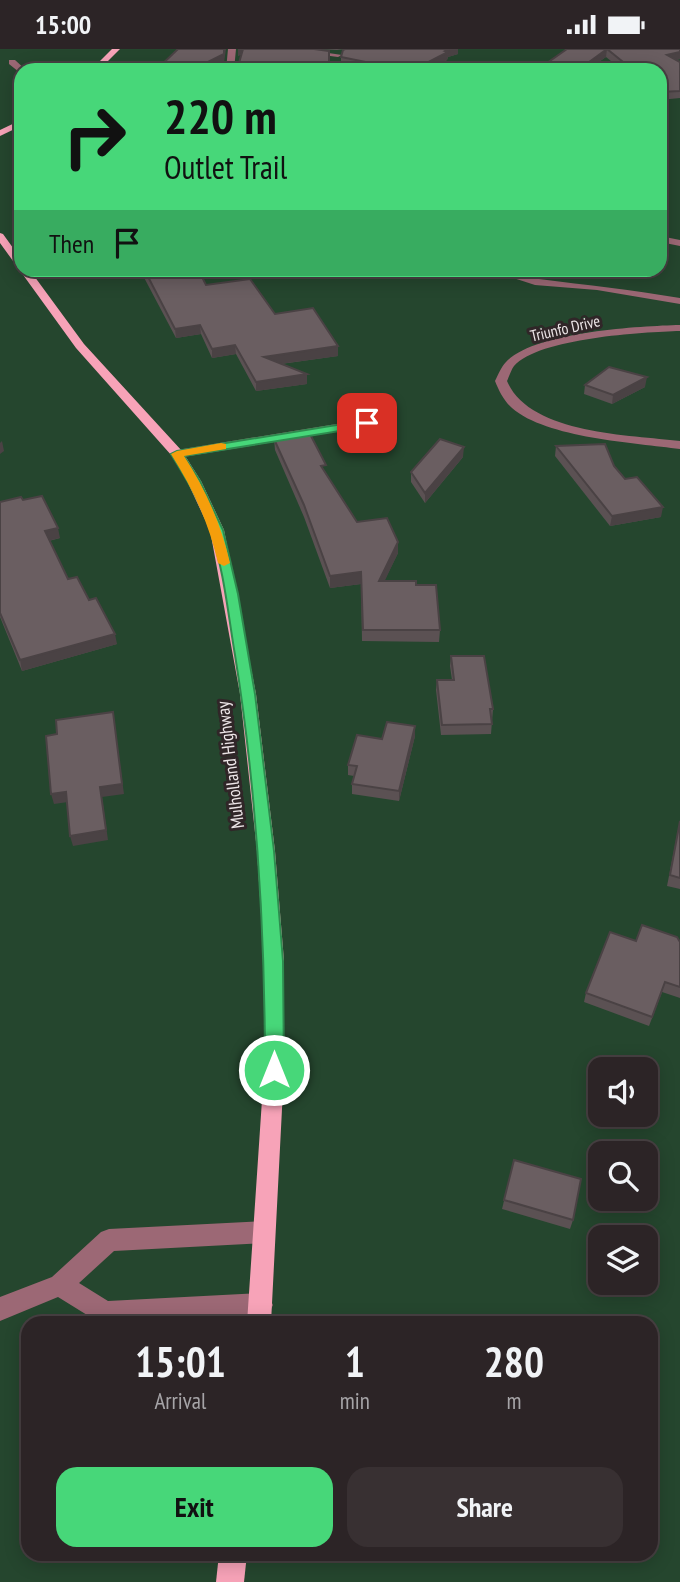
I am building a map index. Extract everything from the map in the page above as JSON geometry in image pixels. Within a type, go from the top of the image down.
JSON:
[{"type":"main road","points":[[102,63],[116,49]]},
{"type":"main road","name":"Mulholland Highway","points":[[0,236],[14,256]]},
{"type":"main road","name":"Mulholland Highway","points":[[29,277],[80,347],[151,422],[177,454],[194,481],[217,530],[248,694],[263,825],[274,961],[274,1070],[260,1314]]},
{"type":"main road","points":[[230,1582],[232,1561]]},
{"type":"street","points":[[279,49],[342,53],[335,63]]},
{"type":"street","name":"Triunfo Drive","points":[[519,277],[536,282],[597,287],[680,301]]},
{"type":"street","name":"Triunfo Drive","points":[[680,328],[623,332],[561,342],[527,353],[510,363],[501,381],[507,396],[522,410],[545,420],[598,433],[680,446]]},
{"type":"street","points":[[177,454],[367,423]]},
{"type":"street","points":[[0,1309],[60,1285],[109,1240],[264,1232]]},
{"type":"street","points":[[60,1285],[105,1313],[260,1314]]},
{"type":"green space","points":[[0,49],[680,49],[680,1582],[0,1582]]},
{"type":"building","points":[[178,49],[224,49],[224,54],[206,63],[163,63]]},
{"type":"building","points":[[243,49],[329,51],[329,63],[239,63]]},
{"type":"building","points":[[449,49],[427,63],[370,63],[341,57],[343,50]]},
{"type":"building","points":[[567,49],[607,49],[588,63],[547,63]]},
{"type":"building","points":[[607,49],[680,49],[680,52],[667,55],[680,62],[680,91],[667,92],[667,63],[624,63]]},
{"type":"building","points":[[148,277],[202,277],[206,285],[250,279],[275,314],[313,308],[338,346],[264,357],[307,374],[256,382],[235,345],[212,349],[200,325],[175,329]]},
{"type":"building","points":[[609,367],[647,377],[613,395],[585,385]]},
{"type":"building","points":[[310,434],[326,465],[321,466],[357,522],[387,518],[398,542],[379,581],[416,581],[416,585],[436,585],[440,630],[363,630],[361,572],[330,576],[304,505],[274,439]]},
{"type":"building","points":[[440,439],[464,447],[425,493],[411,472]]},
{"type":"building","points":[[605,444],[614,466],[625,479],[637,477],[663,507],[612,516],[556,446]]},
{"type":"building","points":[[42,496],[58,528],[45,531],[68,579],[77,577],[89,600],[96,598],[115,634],[20,660],[0,613],[0,502]]},
{"type":"building","points":[[451,656],[484,656],[493,709],[490,709],[492,724],[442,725],[437,680],[454,680]]},
{"type":"building","points":[[113,712],[122,784],[100,787],[106,830],[70,836],[66,792],[51,794],[46,736],[57,734],[56,720]]},
{"type":"building","points":[[387,722],[415,726],[399,791],[352,784],[357,766],[348,765],[357,735],[382,739]]},
{"type":"building","points":[[680,821],[680,878],[670,875]]},
{"type":"building","points":[[642,925],[677,937],[680,942],[680,987],[665,982],[652,1017],[586,993],[610,932],[636,941]]},
{"type":"building","points":[[514,1160],[581,1179],[573,1220],[504,1200]]},
{"type":"slow traffic","points":[[221,447],[177,454],[194,481],[217,530],[224,563]]},
{"type":"route","points":[[274,1070],[274,961],[266,851],[248,694],[217,530],[194,481],[177,454],[367,423]]}]
